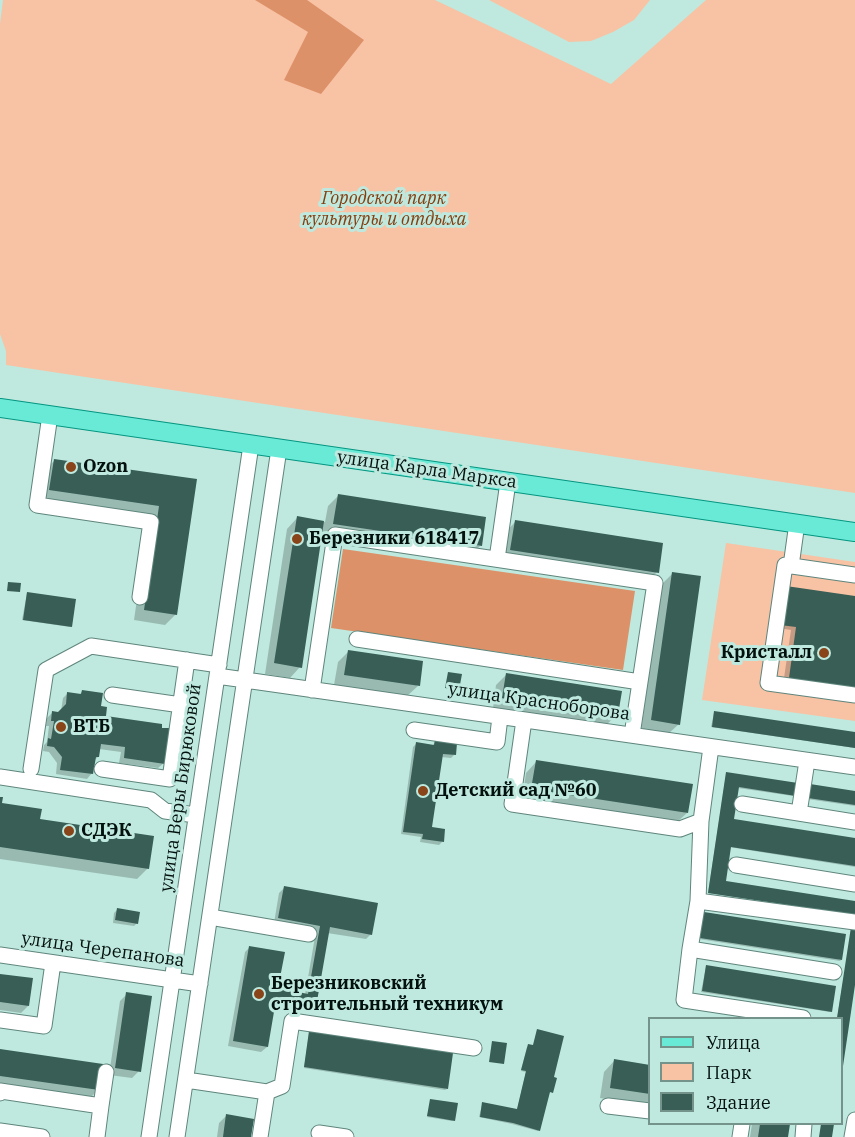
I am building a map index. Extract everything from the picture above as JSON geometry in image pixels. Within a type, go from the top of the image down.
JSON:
[{"type":"main road","name":"улица Карла Маркса","points":[[0,408],[855,532]]},
{"type":"street","points":[[50,415],[37,505],[151,522],[140,597]]},
{"type":"street","name":"улица Веры Бирюковой","points":[[149,1137],[251,445]]},
{"type":"street","points":[[177,1137],[279,449]]},
{"type":"street","points":[[497,559],[508,482]]},
{"type":"street","points":[[791,566],[797,524]]},
{"type":"street","points":[[312,690],[334,535],[655,583],[632,735]]},
{"type":"street","points":[[855,575],[785,565],[768,682],[855,695]]},
{"type":"street","points":[[357,639],[640,682]]},
{"type":"street","name":"улица Красноборова","points":[[31,769],[46,670],[91,646],[187,660],[245,680],[855,767]]},
{"type":"street","points":[[102,769],[170,779],[187,660]]},
{"type":"street","points":[[112,695],[181,705]]},
{"type":"street","points":[[414,730],[497,742],[500,717]]},
{"type":"street","points":[[524,720],[512,804],[680,829],[701,821]]},
{"type":"street","points":[[711,747],[701,821],[698,901],[684,1000],[795,1017]]},
{"type":"street","points":[[799,813],[807,760]]},
{"type":"street","points":[[0,777],[151,800],[165,811],[196,815]]},
{"type":"street","points":[[742,804],[855,822]]},
{"type":"street","points":[[736,865],[855,884]]},
{"type":"street","points":[[698,901],[855,922]]},
{"type":"street","points":[[210,917],[309,934]]},
{"type":"street","points":[[690,949],[834,972]]},
{"type":"street","name":"улица Черепанова","points":[[0,955],[200,984]]},
{"type":"street","points":[[0,1020],[44,1026],[53,963]]},
{"type":"street","points":[[186,1080],[267,1092],[282,1086],[292,1021],[474,1048]]},
{"type":"street","points":[[96,1137],[106,1072]]},
{"type":"street","points":[[0,1093],[0,1091],[101,1106]]},
{"type":"street","points":[[260,1137],[267,1092]]},
{"type":"street","points":[[608,1107],[648,1111]]},
{"type":"street","points":[[852,1137],[855,1120]]},
{"type":"street","points":[[0,1131],[42,1137]]},
{"type":"street","points":[[319,1133],[346,1137]]},
{"type":"green space","name":"Городской парк культуры и отдыха","points":[[3,0],[435,0],[611,84],[706,0],[855,0],[855,493],[6,365],[6,351],[0,334],[0,24]]},
{"type":"green space","points":[[489,0],[650,0],[634,20],[613,32],[591,41],[569,42]]},
{"type":"green space","points":[[726,543],[855,562],[855,721],[702,700]]},
{"type":"shaded area","points":[[255,0],[307,0],[364,40],[321,94],[284,80],[308,32]]},
{"type":"shaded area","points":[[343,549],[635,591],[623,670],[331,628]]},
{"type":"building","points":[[54,459],[197,479],[177,615],[144,610],[159,506],[49,490]]},
{"type":"building","points":[[338,494],[486,517],[482,546],[333,524]]},
{"type":"building","points":[[297,516],[324,521],[302,668],[274,663]]},
{"type":"building","points":[[515,520],[663,543],[659,573],[510,550]]},
{"type":"building","points":[[672,572],[701,576],[680,725],[651,720]]},
{"type":"building","points":[[8,582],[21,583],[20,592],[7,591]]},
{"type":"building","name":"Кристалл","points":[[786,586],[855,596],[855,688],[789,678],[796,627],[780,625]]},
{"type":"building","points":[[27,592],[76,599],[72,627],[23,620]]},
{"type":"building","points":[[348,650],[423,661],[420,686],[344,675]]},
{"type":"building","points":[[448,672],[462,674],[459,690],[445,688]]},
{"type":"building","points":[[506,673],[622,691],[618,715],[502,698]]},
{"type":"building","points":[[82,690],[103,693],[101,706],[107,707],[106,716],[162,724],[162,728],[170,728],[165,764],[124,758],[125,747],[101,744],[93,774],[60,770],[62,757],[54,747],[47,746],[48,738],[51,739],[54,721],[51,721],[52,711],[58,712],[66,704],[67,692],[81,694]]},
{"type":"building","points":[[714,711],[855,732],[855,748],[712,727]]},
{"type":"building","name":"Детский сад №60","points":[[435,739],[457,743],[456,755],[443,754],[432,827],[445,829],[444,842],[422,839],[423,834],[403,832],[416,742],[434,745]]},
{"type":"building","points":[[536,760],[693,784],[688,813],[531,789]]},
{"type":"building","points":[[726,772],[798,783],[796,796],[739,787],[734,819],[855,838],[855,866],[731,847],[726,881],[855,901],[855,915],[708,893]]},
{"type":"building","points":[[810,784],[855,791],[855,805],[808,798]]},
{"type":"building","points":[[0,797],[3,797],[2,803],[42,809],[40,819],[154,836],[149,869],[0,847]]},
{"type":"building","points":[[284,886],[378,903],[372,935],[330,927],[316,1007],[276,1000],[268,1047],[233,1041],[249,946],[285,952],[278,988],[308,994],[320,926],[278,918]]},
{"type":"building","points":[[117,908],[140,912],[138,924],[115,920]]},
{"type":"building","points":[[704,912],[846,934],[842,960],[700,938]]},
{"type":"building","points":[[851,927],[855,927],[855,985],[843,1066],[843,1017],[837,1017]]},
{"type":"building","points":[[706,965],[836,986],[832,1012],[702,991]]},
{"type":"building","points":[[0,974],[33,978],[29,1006],[0,1002]]},
{"type":"building","points":[[126,992],[152,996],[141,1072],[115,1068]]},
{"type":"building","points":[[537,1029],[564,1036],[554,1077],[557,1078],[553,1093],[550,1092],[540,1131],[480,1117],[482,1102],[517,1109],[526,1071],[521,1070],[528,1044],[533,1045]]},
{"type":"building","points":[[309,1031],[453,1053],[448,1089],[304,1067]]},
{"type":"building","points":[[492,1041],[507,1043],[504,1064],[489,1062]]},
{"type":"building","points":[[0,1049],[103,1064],[99,1090],[0,1076]]},
{"type":"building","points":[[614,1059],[648,1065],[648,1094],[610,1088]]},
{"type":"building","points":[[430,1099],[458,1103],[455,1121],[427,1116]]},
{"type":"building","points":[[226,1114],[254,1119],[251,1137],[223,1137]]},
{"type":"building","points":[[760,1125],[790,1125],[788,1137],[758,1137]]},
{"type":"building","points":[[821,1125],[834,1125],[832,1137],[819,1137]]},
{"type":"place","name":"Ozon","points":[[71,467]]},
{"type":"place","name":"Березники 618417","points":[[297,539]]},
{"type":"place","name":"Кристалл","points":[[824,653]]},
{"type":"place","name":"ВТБ","points":[[61,727]]},
{"type":"place","name":"Детский сад №60","points":[[423,791]]},
{"type":"place","name":"СДЭК","points":[[69,831]]},
{"type":"place","name":"Березниковский строительный техникум","points":[[259,994]]}]
